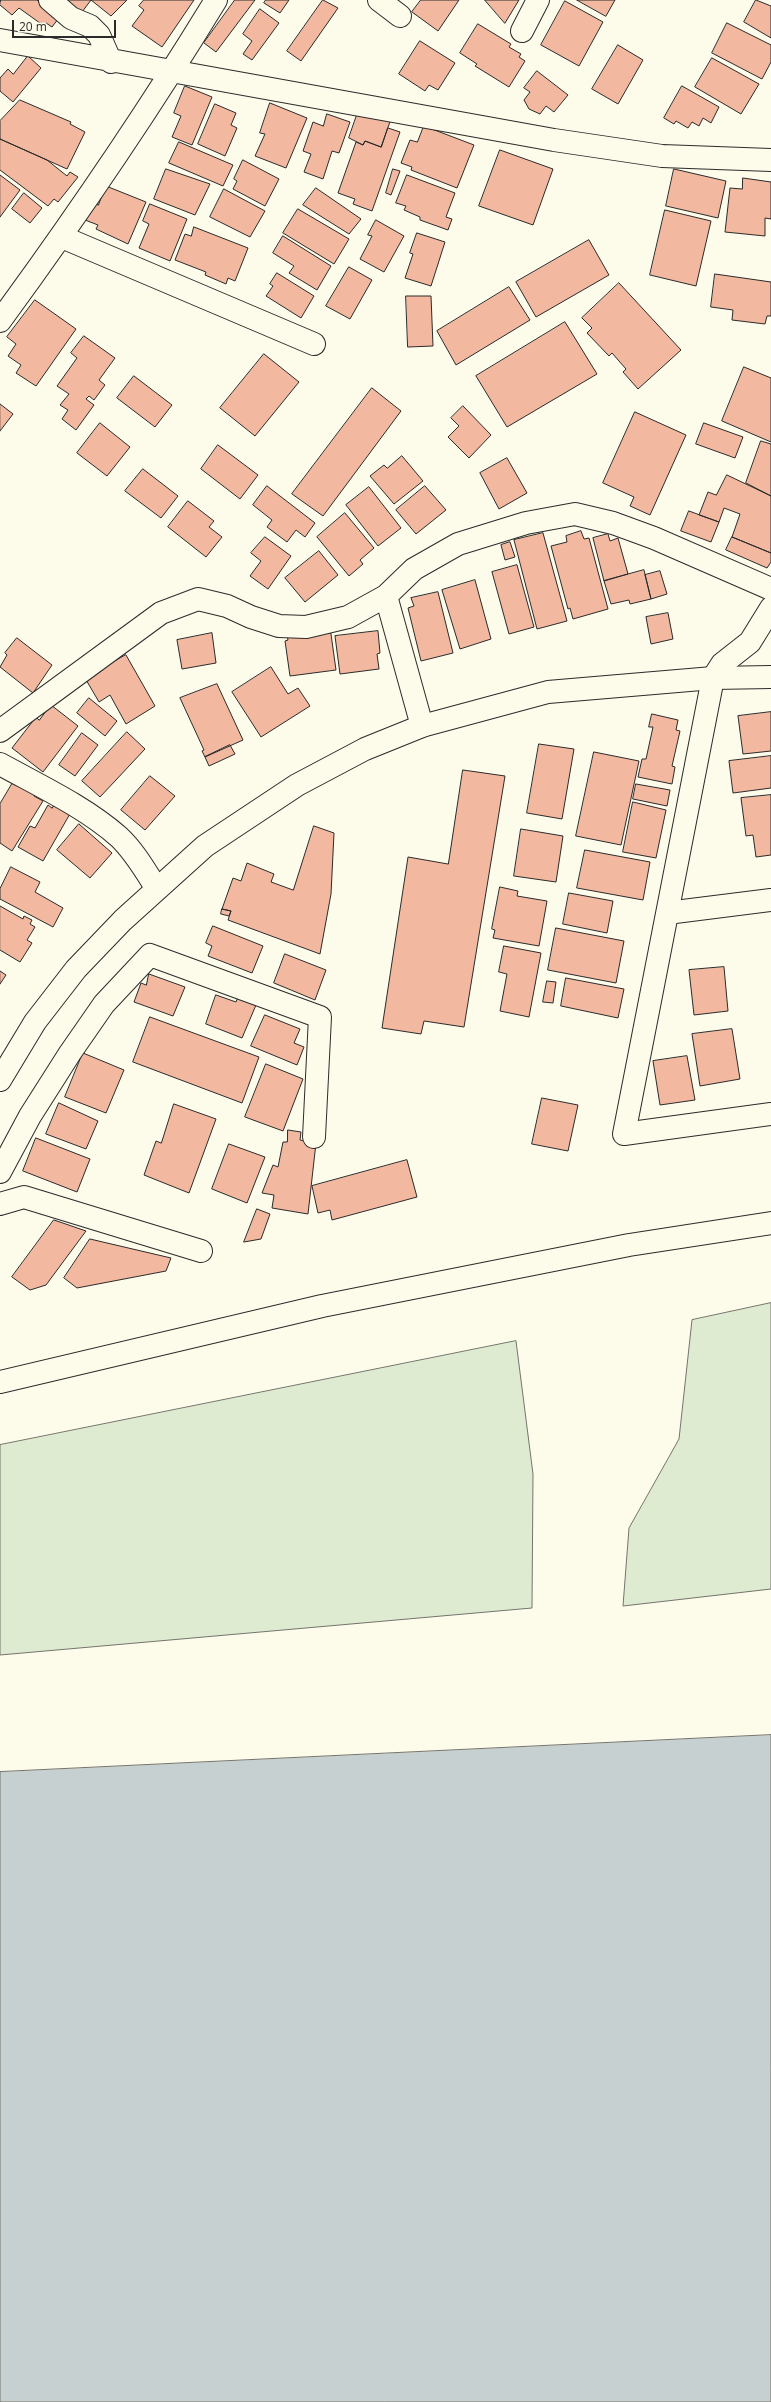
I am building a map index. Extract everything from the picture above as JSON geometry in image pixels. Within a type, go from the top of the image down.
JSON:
[{"type":"street","points":[[50,0],[71,18],[90,26],[99,35],[111,62]]},
{"type":"street","points":[[0,321],[62,237],[173,70],[216,0]]},
{"type":"street","points":[[379,0],[400,16]]},
{"type":"street","points":[[522,31],[538,0]]},
{"type":"street","points":[[0,40],[111,62],[173,70],[562,141],[662,156],[771,160]]},
{"type":"street","points":[[62,237],[314,344]]},
{"type":"street","points":[[0,731],[161,613],[198,599],[227,606],[251,617],[279,626],[306,626],[348,617],[386,596],[414,569],[458,544],[526,523],[575,514],[613,523],[654,538],[771,590]]},
{"type":"street","points":[[386,596],[422,726]]},
{"type":"street","points":[[771,608],[750,642],[722,664],[713,678],[624,1134],[771,1114]]},
{"type":"street","points":[[0,1080],[35,1022],[76,969],[157,889],[204,846],[297,785],[365,748],[422,726],[548,692],[713,678],[771,677]]},
{"type":"street","points":[[0,764],[64,799],[120,838],[141,864],[157,889]]},
{"type":"street","points":[[667,913],[771,900]]},
{"type":"street","points":[[0,1172],[30,1116],[104,1004],[150,955],[320,1017],[314,1138]]},
{"type":"street","points":[[0,1187],[24,1197],[201,1251]]},
{"type":"street","points":[[0,1204],[24,1197]]},
{"type":"street","points":[[0,1382],[322,1306],[629,1245],[771,1223]]},
{"type":"green space","points":[[771,1303],[771,1589],[623,1606],[629,1528],[679,1439],[692,1320]]},
{"type":"green space","points":[[516,1341],[533,1474],[532,1608],[0,1655],[0,1445]]},
{"type":"shaded area","points":[[771,1735],[771,2402],[0,2402],[0,1772]]},
{"type":"building","points":[[1,0],[37,0],[58,19],[52,27],[46,23],[44,26],[19,8],[12,15],[0,5]]},
{"type":"building","points":[[70,0],[91,0],[82,12],[68,2]]},
{"type":"building","points":[[91,0],[127,0],[111,16]]},
{"type":"building","points":[[144,0],[194,0],[162,47],[132,26],[144,10],[139,6]]},
{"type":"building","points":[[235,0],[255,0],[216,52],[204,43]]},
{"type":"building","points":[[266,0],[289,0],[280,13],[264,3]]},
{"type":"building","points":[[323,0],[338,8],[301,61],[287,51]]},
{"type":"building","points":[[421,0],[459,0],[438,31],[412,12]]},
{"type":"building","points":[[485,0],[519,0],[505,23]]},
{"type":"building","points":[[577,0],[615,0],[606,16]]},
{"type":"building","points":[[756,0],[771,6],[771,38],[744,22]]},
{"type":"building","points":[[565,1],[603,22],[579,66],[541,45]]},
{"type":"building","points":[[260,9],[279,23],[252,60],[243,54],[252,41],[243,34]]},
{"type":"building","points":[[727,23],[771,45],[771,62],[762,79],[712,53]]},
{"type":"building","points":[[478,24],[511,44],[509,47],[521,54],[519,57],[525,61],[509,87],[475,66],[477,64],[460,53]]},
{"type":"building","points":[[420,41],[455,63],[438,90],[429,85],[425,91],[399,74]]},
{"type":"building","points":[[618,45],[643,60],[618,104],[592,89]]},
{"type":"building","points":[[28,56],[41,68],[13,102],[0,91],[0,78],[8,69],[13,74]]},
{"type":"building","points":[[712,58],[759,84],[741,114],[695,87]]},
{"type":"building","points":[[537,71],[568,95],[554,112],[546,106],[540,114],[529,109],[524,100],[530,92],[524,88]]},
{"type":"building","points":[[185,86],[212,97],[192,145],[172,137],[181,116],[174,113]]},
{"type":"building","points":[[682,86],[719,107],[711,123],[703,118],[699,126],[692,122],[688,128],[676,121],[674,124],[664,118]]},
{"type":"building","points":[[20,100],[71,122],[70,124],[85,132],[67,169],[0,139],[0,121]]},
{"type":"building","points":[[270,103],[307,118],[286,168],[255,156],[265,134],[260,133]]},
{"type":"building","points":[[215,104],[236,113],[231,125],[237,128],[225,156],[198,144]]},
{"type":"building","points":[[358,112],[391,119],[381,147],[365,141],[363,145],[349,138]]},
{"type":"building","points":[[327,114],[350,122],[339,153],[332,151],[323,179],[304,172],[311,154],[303,151],[313,122],[323,126]]},
{"type":"building","points":[[424,126],[474,145],[457,188],[411,170],[412,167],[401,163],[410,140],[417,142]]},
{"type":"building","points":[[388,128],[400,132],[372,211],[353,204],[355,199],[338,193],[356,142],[363,145],[365,141],[381,147]]},
{"type":"building","points":[[0,139],[47,160],[67,176],[70,172],[78,177],[58,202],[54,199],[48,206],[0,170]]},
{"type":"building","points":[[179,142],[233,165],[223,186],[169,163]]},
{"type":"building","points":[[500,150],[553,169],[533,225],[479,206]]},
{"type":"building","points":[[243,160],[279,179],[265,206],[233,189],[237,181],[234,179]]},
{"type":"building","points":[[166,169],[210,184],[195,215],[154,199]]},
{"type":"building","points":[[393,169],[400,171],[391,195],[386,193]]},
{"type":"building","points":[[674,169],[726,181],[718,218],[666,206]]},
{"type":"building","points":[[0,175],[20,190],[0,217]]},
{"type":"building","points":[[407,175],[455,193],[446,217],[452,219],[448,230],[420,220],[420,217],[404,210],[406,206],[396,203]]},
{"type":"building","points":[[743,178],[771,182],[771,219],[765,218],[765,236],[725,232],[730,188],[742,189]]},
{"type":"building","points":[[106,186],[146,202],[128,244],[96,229],[98,225],[85,220],[93,202],[98,205]]},
{"type":"building","points":[[316,188],[361,219],[349,234],[303,205]]},
{"type":"building","points":[[224,189],[265,211],[250,237],[210,217]]},
{"type":"building","points":[[24,193],[42,208],[30,223],[12,209]]},
{"type":"building","points":[[150,204],[187,219],[170,261],[139,248],[149,224],[143,221]]},
{"type":"building","points":[[298,209],[349,239],[334,264],[283,233]]},
{"type":"building","points":[[665,210],[711,221],[696,286],[650,275]]},
{"type":"building","points":[[376,220],[404,236],[384,272],[360,259],[372,236],[368,235]]},
{"type":"building","points":[[194,227],[248,248],[235,281],[228,278],[226,284],[205,275],[206,272],[175,260],[185,234],[191,236]]},
{"type":"building","points":[[417,233],[445,242],[431,286],[405,278],[413,254],[410,253]]},
{"type":"building","points":[[283,236],[331,266],[317,290],[289,273],[294,266],[273,253]]},
{"type":"building","points":[[589,240],[609,275],[536,317],[516,282]]},
{"type":"building","points":[[349,267],[372,280],[350,319],[326,306]]},
{"type":"building","points":[[277,273],[314,296],[301,318],[266,296],[273,286],[270,284]]},
{"type":"building","points":[[715,274],[771,282],[771,316],[767,316],[765,324],[732,320],[733,310],[711,307]]},
{"type":"building","points":[[619,283],[681,350],[638,389],[623,372],[626,369],[612,353],[609,356],[587,333],[592,328],[582,318]]},
{"type":"building","points":[[509,287],[530,320],[456,365],[437,331]]},
{"type":"building","points":[[406,296],[431,296],[433,346],[408,347]]},
{"type":"building","points":[[35,300],[76,329],[36,386],[16,373],[21,365],[8,356],[16,344],[7,337]]},
{"type":"building","points":[[565,322],[597,374],[507,427],[476,376]]},
{"type":"building","points":[[84,336],[115,358],[99,380],[105,385],[94,400],[89,396],[86,399],[94,405],[76,430],[62,419],[68,410],[60,405],[69,394],[57,386],[77,358],[71,353]]},
{"type":"building","points":[[264,354],[299,382],[255,436],[220,408]]},
{"type":"building","points":[[744,367],[771,378],[771,442],[722,421]]},
{"type":"building","points":[[134,376],[172,405],[155,427],[117,398]]},
{"type":"building","points":[[372,388],[401,411],[323,516],[292,494]]},
{"type":"building","points":[[0,404],[13,414],[0,431]]},
{"type":"building","points":[[463,406],[491,435],[469,458],[448,437],[459,426],[451,418]]},
{"type":"building","points":[[635,412],[686,435],[650,515],[630,506],[634,497],[603,483]]},
{"type":"building","points":[[100,423],[130,447],[107,476],[77,453]]},
{"type":"building","points":[[704,423],[743,437],[735,458],[696,444]]},
{"type":"building","points":[[761,441],[771,444],[771,496],[746,483]]},
{"type":"building","points":[[218,445],[258,475],[240,499],[201,469]]},
{"type":"building","points":[[402,456],[423,481],[394,504],[370,476],[384,465],[387,468]]},
{"type":"building","points":[[507,458],[527,493],[499,509],[480,473]]},
{"type":"building","points":[[143,469],[178,496],[161,518],[125,491]]},
{"type":"building","points":[[727,475],[771,496],[771,553],[732,537],[740,514],[724,508],[719,522],[699,515],[708,492],[716,495]]},
{"type":"building","points":[[267,486],[315,523],[305,537],[296,530],[287,542],[267,527],[272,520],[253,505]]},
{"type":"building","points":[[425,486],[446,510],[416,534],[396,510]]},
{"type":"building","points":[[369,487],[401,528],[378,546],[346,505]]},
{"type":"building","points":[[188,501],[214,521],[209,527],[222,537],[206,557],[168,527]]},
{"type":"building","points":[[689,511],[719,522],[711,542],[681,531]]},
{"type":"building","points":[[345,513],[374,548],[360,560],[363,564],[349,576],[317,537]]},
{"type":"building","points":[[581,531],[584,539],[589,538],[608,609],[573,619],[570,608],[568,609],[551,546],[567,542],[566,536]]},
{"type":"building","points":[[543,533],[567,621],[537,629],[514,540]]},
{"type":"building","points":[[608,534],[610,541],[618,538],[628,574],[604,581],[593,538]]},
{"type":"building","points":[[265,537],[291,556],[268,589],[250,576],[261,561],[251,553]]},
{"type":"building","points":[[732,537],[771,553],[771,562],[767,568],[726,550]]},
{"type":"building","points":[[510,542],[515,557],[505,560],[501,545]]},
{"type":"building","points":[[319,551],[338,575],[305,602],[285,578]]},
{"type":"building","points":[[517,565],[534,627],[509,634],[492,572]]},
{"type":"building","points":[[644,570],[651,599],[630,604],[629,600],[611,604],[604,581]]},
{"type":"building","points":[[660,571],[667,594],[651,599],[645,575]]},
{"type":"building","points":[[475,580],[491,639],[460,649],[442,590]]},
{"type":"building","points":[[438,592],[453,653],[421,661],[408,608],[414,606],[411,598]]},
{"type":"building","points":[[668,613],[673,639],[651,644],[646,617]]},
{"type":"building","points":[[330,627],[336,670],[290,676],[285,641],[288,640],[286,632]]},
{"type":"building","points":[[378,631],[380,653],[377,654],[379,669],[340,674],[335,636]]},
{"type":"building","points":[[212,633],[216,663],[182,669],[177,640]]},
{"type":"building","points":[[17,638],[52,665],[33,693],[0,667],[7,655],[5,653]]},
{"type":"building","points":[[126,655],[155,706],[126,724],[110,695],[99,702],[85,678]]},
{"type":"building","points":[[271,667],[288,694],[298,688],[310,706],[261,737],[232,692]]},
{"type":"building","points":[[217,684],[243,740],[205,757],[202,751],[204,750],[180,698]]},
{"type":"building","points":[[89,698],[117,721],[105,736],[77,713]]},
{"type":"building","points":[[51,705],[78,726],[43,772],[12,748],[36,717],[39,720]]},
{"type":"building","points":[[771,712],[771,751],[743,754],[738,716]]},
{"type":"building","points":[[652,714],[678,720],[676,730],[680,731],[672,766],[675,767],[672,784],[638,777],[642,759],[646,759],[653,727],[649,727]]},
{"type":"building","points":[[127,732],[145,749],[100,797],[82,781]]},
{"type":"building","points":[[82,733],[98,745],[75,776],[59,765]]},
{"type":"building","points":[[539,744],[574,749],[562,819],[527,813]]},
{"type":"building","points":[[230,745],[235,754],[209,766],[205,757]]},
{"type":"building","points":[[594,752],[639,761],[621,845],[576,836]]},
{"type":"building","points":[[771,756],[771,788],[733,793],[729,761]]},
{"type":"building","points":[[463,770],[505,776],[464,1027],[424,1021],[421,1034],[382,1028],[408,857],[448,864]]},
{"type":"building","points":[[150,776],[175,796],[145,830],[121,810]]},
{"type":"building","points":[[15,779],[36,792],[34,796],[43,801],[12,851],[0,843],[0,804]]},
{"type":"building","points":[[636,784],[670,790],[667,806],[633,799]]},
{"type":"building","points":[[771,795],[771,855],[756,857],[753,835],[746,836],[741,798]]},
{"type":"building","points":[[633,802],[666,810],[656,858],[623,852]]},
{"type":"building","points":[[55,803],[71,812],[43,861],[18,847],[30,826],[35,828],[48,805],[52,808]]},
{"type":"building","points":[[79,824],[112,853],[90,878],[57,850]]},
{"type":"building","points":[[314,826],[334,833],[331,894],[320,954],[228,920],[231,911],[222,909],[233,878],[241,881],[247,863],[274,874],[271,882],[293,890]]},
{"type":"building","points":[[521,829],[563,836],[556,882],[514,876]]},
{"type":"building","points":[[585,850],[650,862],[643,900],[577,888]]},
{"type":"building","points":[[11,867],[40,882],[35,892],[63,908],[53,927],[0,899],[0,889]]},
{"type":"building","points":[[500,887],[518,891],[517,896],[547,901],[539,946],[493,938],[495,930],[492,929]]},
{"type":"building","points":[[569,893],[613,901],[607,933],[563,924]]},
{"type":"building","points":[[0,906],[23,919],[24,916],[32,920],[30,924],[35,927],[27,940],[32,943],[20,962],[0,950]]},
{"type":"building","points":[[222,909],[231,911],[229,916],[221,914]]},
{"type":"building","points":[[213,926],[263,946],[252,973],[208,956],[212,946],[206,943]]},
{"type":"building","points":[[556,928],[624,941],[616,983],[548,970]]},
{"type":"building","points":[[504,946],[541,953],[529,1017],[500,1011],[507,974],[499,972]]},
{"type":"building","points":[[285,954],[326,970],[315,1000],[274,983]]},
{"type":"building","points":[[724,967],[728,1011],[694,1015],[689,970]]},
{"type":"building","points":[[0,971],[6,975],[0,984]]},
{"type":"building","points":[[149,974],[185,987],[173,1016],[134,1002],[141,983],[146,985]]},
{"type":"building","points":[[566,978],[624,989],[618,1018],[561,1006]]},
{"type":"building","points":[[547,981],[556,982],[553,1003],[543,1002]]},
{"type":"building","points":[[216,995],[236,1002],[238,997],[256,1005],[242,1038],[206,1024]]},
{"type":"building","points":[[265,1015],[300,1029],[294,1043],[304,1047],[297,1065],[251,1046]]},
{"type":"building","points":[[150,1017],[259,1057],[242,1103],[133,1062]]},
{"type":"building","points":[[732,1029],[740,1079],[700,1086],[692,1034]]},
{"type":"building","points":[[83,1053],[124,1070],[106,1113],[65,1097]]},
{"type":"building","points":[[687,1056],[695,1100],[660,1105],[653,1061]]},
{"type":"building","points":[[266,1064],[303,1079],[283,1131],[245,1117]]},
{"type":"building","points":[[542,1098],[578,1105],[568,1151],[532,1144]]},
{"type":"building","points":[[59,1103],[98,1121],[86,1149],[46,1134]]},
{"type":"building","points":[[174,1104],[216,1119],[189,1193],[144,1175],[156,1141],[161,1143]]},
{"type":"building","points":[[288,1130],[301,1132],[300,1140],[316,1143],[308,1214],[272,1208],[274,1195],[262,1193],[273,1165],[278,1167],[283,1142],[287,1142]]},
{"type":"building","points":[[36,1138],[90,1159],[77,1192],[23,1171]]},
{"type":"building","points":[[229,1144],[265,1157],[247,1203],[212,1189]]},
{"type":"building","points":[[407,1160],[417,1197],[332,1220],[330,1210],[318,1213],[312,1186]]},
{"type":"building","points":[[257,1209],[270,1214],[261,1239],[244,1242]]},
{"type":"building","points":[[54,1220],[86,1231],[46,1285],[30,1290],[12,1277]]},
{"type":"building","points":[[90,1239],[171,1258],[166,1271],[77,1288],[64,1278]]}]
